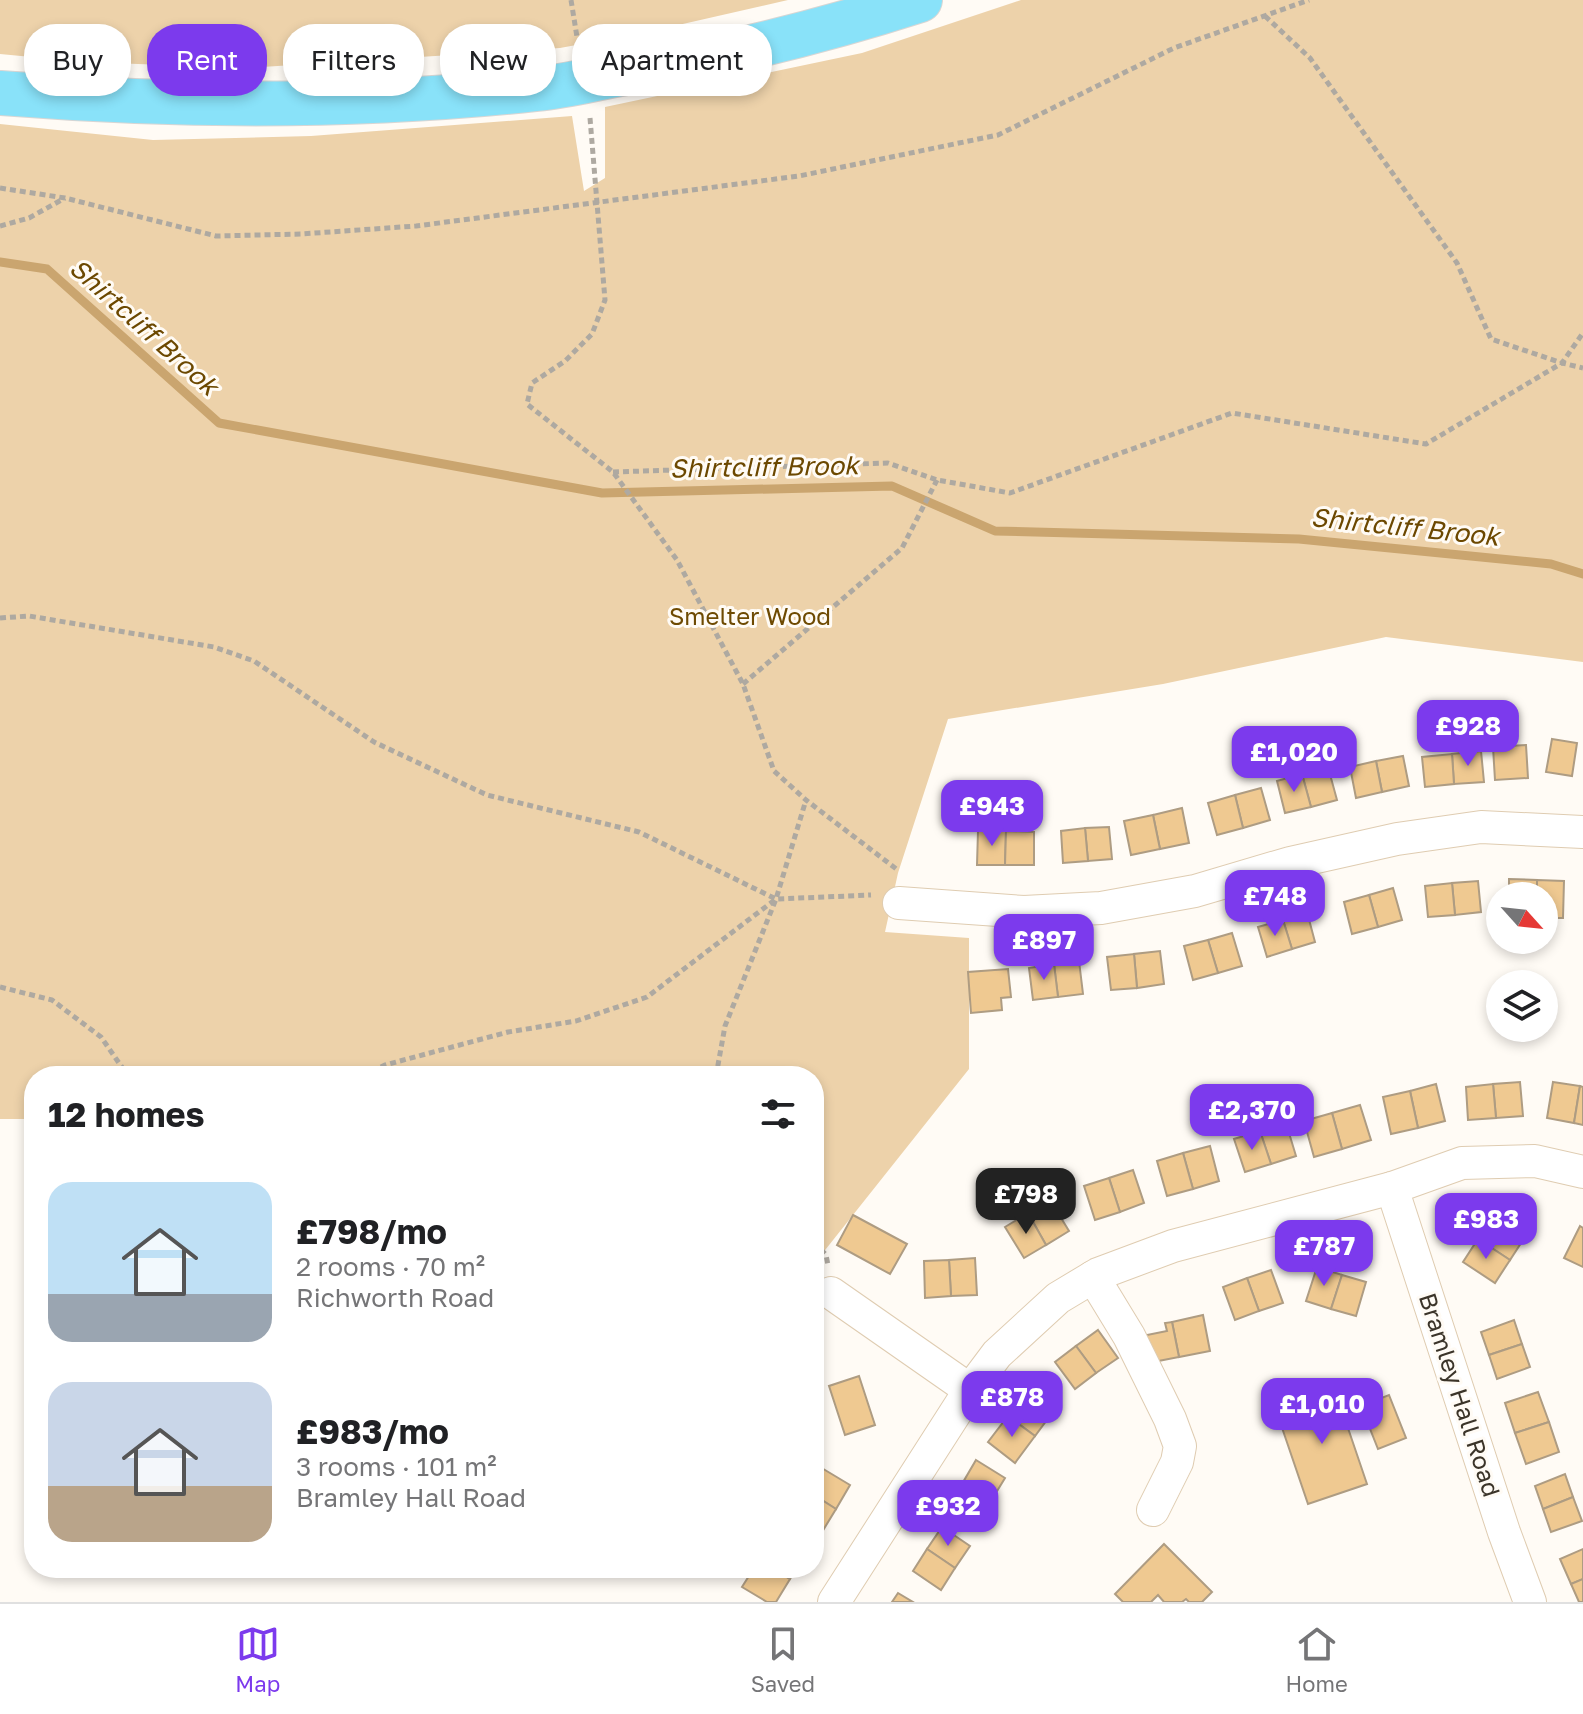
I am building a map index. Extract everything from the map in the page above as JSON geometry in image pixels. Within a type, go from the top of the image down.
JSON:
[{"type":"highway","points":[[0,93],[110,102],[329,103],[539,89],[700,59],[868,17],[920,0]]},
{"type":"street","points":[[887,899],[1024,912],[1101,908],[1195,891],[1290,863],[1411,837],[1481,827],[1583,832]]},
{"type":"street","points":[[834,1602],[970,1390],[997,1354],[1058,1298],[1093,1277],[1173,1246],[1392,1188],[1462,1163],[1535,1161],[1583,1172]]},
{"type":"street","name":"Bramley Hall Road","points":[[1392,1188],[1504,1532],[1530,1602]]},
{"type":"street","points":[[1093,1277],[1129,1336],[1180,1446],[1177,1462],[1153,1510]]},
{"type":"street","points":[[831,1293],[970,1390]]},
{"type":"path","points":[[571,0],[575,24]]},
{"type":"path","points":[[0,188],[65,198],[216,236],[416,226],[799,176],[998,135],[1174,48],[1309,0]]},
{"type":"path","points":[[1265,16],[1310,58],[1457,263],[1491,339],[1583,368]]},
{"type":"path","points":[[589,114],[605,300],[592,334],[565,361],[532,383],[527,404],[613,472],[677,560],[743,684],[774,771],[806,800],[929,894],[933,904]]},
{"type":"path","points":[[0,226],[29,218],[65,198]]},
{"type":"path","points":[[613,472],[888,463],[937,480],[1010,493],[1232,413],[1426,444],[1562,363],[1583,333]]},
{"type":"path","points":[[743,684],[902,548],[937,480]]},
{"type":"path","points":[[0,618],[29,616],[227,651],[254,661],[374,742],[487,795],[639,832],[776,899],[887,899]]},
{"type":"path","points":[[718,1066],[725,1026],[776,899],[806,800]]},
{"type":"path","points":[[383,1066],[508,1032],[576,1021],[647,997],[776,899]]},
{"type":"path","points":[[0,987],[52,1000],[101,1037],[121,1066]]},
{"type":"green space","points":[[0,0],[788,0],[683,24],[572,24],[572,46],[560,48],[556,48],[556,24],[440,24],[440,56],[424,57],[424,24],[283,24],[283,66],[267,67],[267,24],[147,24],[147,64],[131,64],[131,24],[24,24],[24,56],[0,54]]},
{"type":"green space","name":"Smelter Wood","points":[[1021,0],[1583,0],[1583,662],[1386,637],[1163,684],[948,719],[898,873],[885,932],[969,938],[969,1069],[824,1251],[824,1066],[24,1066],[24,1119],[0,1119],[0,124],[153,140],[311,136],[572,116],[584,191],[605,178],[605,107],[657,96],[772,96],[772,72],[862,53]]},
{"type":"building","points":[[1552,739],[1577,743],[1572,776],[1546,772]]},
{"type":"building","points":[[1526,745],[1528,778],[1495,780],[1493,747]]},
{"type":"building","points":[[1481,751],[1484,782],[1454,784],[1452,754]]},
{"type":"building","points":[[1452,754],[1454,784],[1425,787],[1422,757]]},
{"type":"building","points":[[1403,756],[1409,786],[1382,792],[1376,761]]},
{"type":"building","points":[[1376,761],[1382,792],[1356,798],[1350,767]]},
{"type":"building","points":[[1328,767],[1337,800],[1311,807],[1302,774]]},
{"type":"building","points":[[1302,774],[1311,807],[1285,813],[1277,781]]},
{"type":"building","points":[[1261,788],[1270,820],[1243,828],[1235,795]]},
{"type":"building","points":[[1235,795],[1243,828],[1217,835],[1208,803]]},
{"type":"building","points":[[1182,808],[1189,843],[1160,849],[1153,815]]},
{"type":"building","points":[[1153,815],[1160,849],[1131,855],[1124,821]]},
{"type":"building","points":[[1109,827],[1112,859],[1088,861],[1085,828]]},
{"type":"building","points":[[1085,828],[1088,861],[1063,863],[1061,831]]},
{"type":"building","points":[[978,831],[1006,831],[1005,865],[977,865]]},
{"type":"building","points":[[1006,831],[1034,832],[1034,865],[1005,865]]},
{"type":"building","points":[[1509,879],[1537,880],[1537,882],[1509,882]]},
{"type":"building","points":[[1478,881],[1481,912],[1455,915],[1452,883]]},
{"type":"building","points":[[1564,881],[1563,918],[1558,918],[1558,882],[1537,882]]},
{"type":"building","points":[[1452,883],[1455,915],[1428,917],[1425,886]]},
{"type":"building","points":[[1393,888],[1402,920],[1378,927],[1369,895]]},
{"type":"building","points":[[1369,895],[1378,927],[1352,934],[1344,902]]},
{"type":"building","points":[[1307,912],[1315,942],[1292,949],[1283,920]]},
{"type":"building","points":[[1283,920],[1292,949],[1267,957],[1258,927]]},
{"type":"building","points":[[1232,933],[1242,966],[1218,973],[1208,940]]},
{"type":"building","points":[[1208,940],[1218,973],[1193,980],[1184,946]]},
{"type":"building","points":[[1160,951],[1164,984],[1137,988],[1134,954]]},
{"type":"building","points":[[1134,954],[1137,988],[1111,990],[1107,957]]},
{"type":"building","points":[[1079,961],[1083,994],[1058,997],[1054,964]]},
{"type":"building","points":[[1054,964],[1058,997],[1033,1000],[1029,968]]},
{"type":"building","points":[[1008,969],[1011,997],[1001,998],[1002,1010],[971,1013],[968,972]]},
{"type":"building","points":[[1520,1082],[1523,1116],[1496,1118],[1493,1084]]},
{"type":"building","points":[[1553,1082],[1580,1086],[1574,1123],[1547,1118]]},
{"type":"building","points":[[1436,1084],[1445,1121],[1418,1128],[1410,1091]]},
{"type":"building","points":[[1493,1084],[1496,1118],[1468,1120],[1466,1087]]},
{"type":"building","points":[[1580,1086],[1583,1087],[1583,1125],[1574,1123]]},
{"type":"building","points":[[1410,1091],[1418,1128],[1391,1134],[1383,1097]]},
{"type":"building","points":[[1360,1105],[1371,1140],[1342,1149],[1332,1113]]},
{"type":"building","points":[[1332,1113],[1342,1149],[1314,1157],[1304,1121]]},
{"type":"building","points":[[1286,1123],[1296,1156],[1271,1164],[1260,1131]]},
{"type":"building","points":[[1260,1131],[1271,1164],[1245,1172],[1234,1139]]},
{"type":"building","points":[[1210,1146],[1219,1181],[1193,1189],[1183,1153]]},
{"type":"building","points":[[1183,1153],[1193,1189],[1167,1196],[1157,1161]]},
{"type":"building","points":[[1133,1170],[1144,1203],[1120,1212],[1109,1178]]},
{"type":"building","points":[[1109,1178],[1120,1212],[1095,1220],[1084,1186]]},
{"type":"building","points":[[1050,1200],[1069,1231],[1046,1245],[1028,1213]]},
{"type":"building","points":[[1028,1213],[1046,1245],[1024,1258],[1005,1227]]},
{"type":"building","points":[[853,1215],[907,1244],[890,1274],[837,1245]]},
{"type":"building","points":[[1493,1216],[1525,1237],[1510,1260],[1478,1239]]},
{"type":"building","points":[[1580,1226],[1583,1228],[1583,1267],[1564,1258]]},
{"type":"building","points":[[1478,1239],[1510,1260],[1495,1283],[1463,1262]]},
{"type":"building","points":[[975,1258],[977,1295],[951,1296],[949,1260]]},
{"type":"building","points":[[949,1260],[951,1296],[925,1298],[924,1261]]},
{"type":"building","points":[[1317,1267],[1342,1275],[1331,1309],[1306,1301]]},
{"type":"building","points":[[1271,1270],[1283,1303],[1259,1311],[1247,1278]]},
{"type":"building","points":[[1342,1275],[1366,1282],[1356,1316],[1331,1309]]},
{"type":"building","points":[[1247,1278],[1259,1311],[1235,1320],[1223,1287]]},
{"type":"building","points":[[1203,1315],[1210,1351],[1179,1357],[1172,1322]]},
{"type":"building","points":[[1514,1320],[1522,1344],[1489,1355],[1481,1332]]},
{"type":"building","points":[[1172,1322],[1179,1357],[1148,1363],[1142,1336],[1167,1331],[1165,1323]]},
{"type":"building","points":[[1098,1330],[1118,1358],[1096,1373],[1076,1346]]},
{"type":"building","points":[[1522,1344],[1530,1367],[1497,1379],[1489,1355]]},
{"type":"building","points":[[1076,1346],[1096,1373],[1075,1389],[1055,1362]]},
{"type":"building","points":[[859,1376],[875,1425],[845,1435],[829,1386]]},
{"type":"building","points":[[1333,1384],[1367,1484],[1308,1504],[1278,1416],[1306,1407],[1301,1395]]},
{"type":"building","points":[[1028,1389],[1055,1409],[1035,1436],[1008,1416]]},
{"type":"building","points":[[1538,1392],[1549,1422],[1515,1433],[1505,1403]]},
{"type":"building","points":[[1389,1395],[1406,1438],[1378,1449],[1361,1406]]},
{"type":"building","points":[[1008,1416],[1035,1436],[1015,1463],[988,1442]]},
{"type":"building","points":[[1549,1422],[1559,1452],[1526,1464],[1515,1433]]},
{"type":"building","points":[[976,1460],[1005,1478],[991,1501],[962,1484]]},
{"type":"building","points":[[824,1469],[850,1485],[836,1509],[824,1501]]},
{"type":"building","points":[[1565,1474],[1573,1497],[1543,1509],[1535,1486]]},
{"type":"building","points":[[962,1484],[991,1501],[978,1525],[948,1507]]},
{"type":"building","points":[[1573,1497],[1582,1521],[1551,1532],[1543,1509]]},
{"type":"building","points":[[824,1501],[836,1509],[824,1529]]},
{"type":"building","points":[[942,1527],[970,1546],[955,1568],[927,1549]]},
{"type":"building","points":[[1164,1544],[1212,1592],[1202,1602],[1186,1599],[1182,1602],[1164,1602],[1158,1595],[1151,1602],[1123,1602],[1115,1594]]},
{"type":"building","points":[[927,1549],[955,1568],[941,1590],[913,1571]]},
{"type":"building","points":[[1583,1549],[1583,1579],[1571,1584],[1560,1559]]},
{"type":"building","points":[[748,1578],[790,1579],[776,1602],[767,1602],[742,1587]]},
{"type":"building","points":[[1583,1579],[1583,1602],[1579,1602],[1571,1584]]},
{"type":"building","points":[[898,1593],[913,1602],[892,1602]]},
{"type":"waterway","name":"Shirtcliff Brook","points":[[0,262],[47,269],[219,423],[602,493],[892,486],[995,531],[1299,539],[1551,564],[1583,574]]}]
